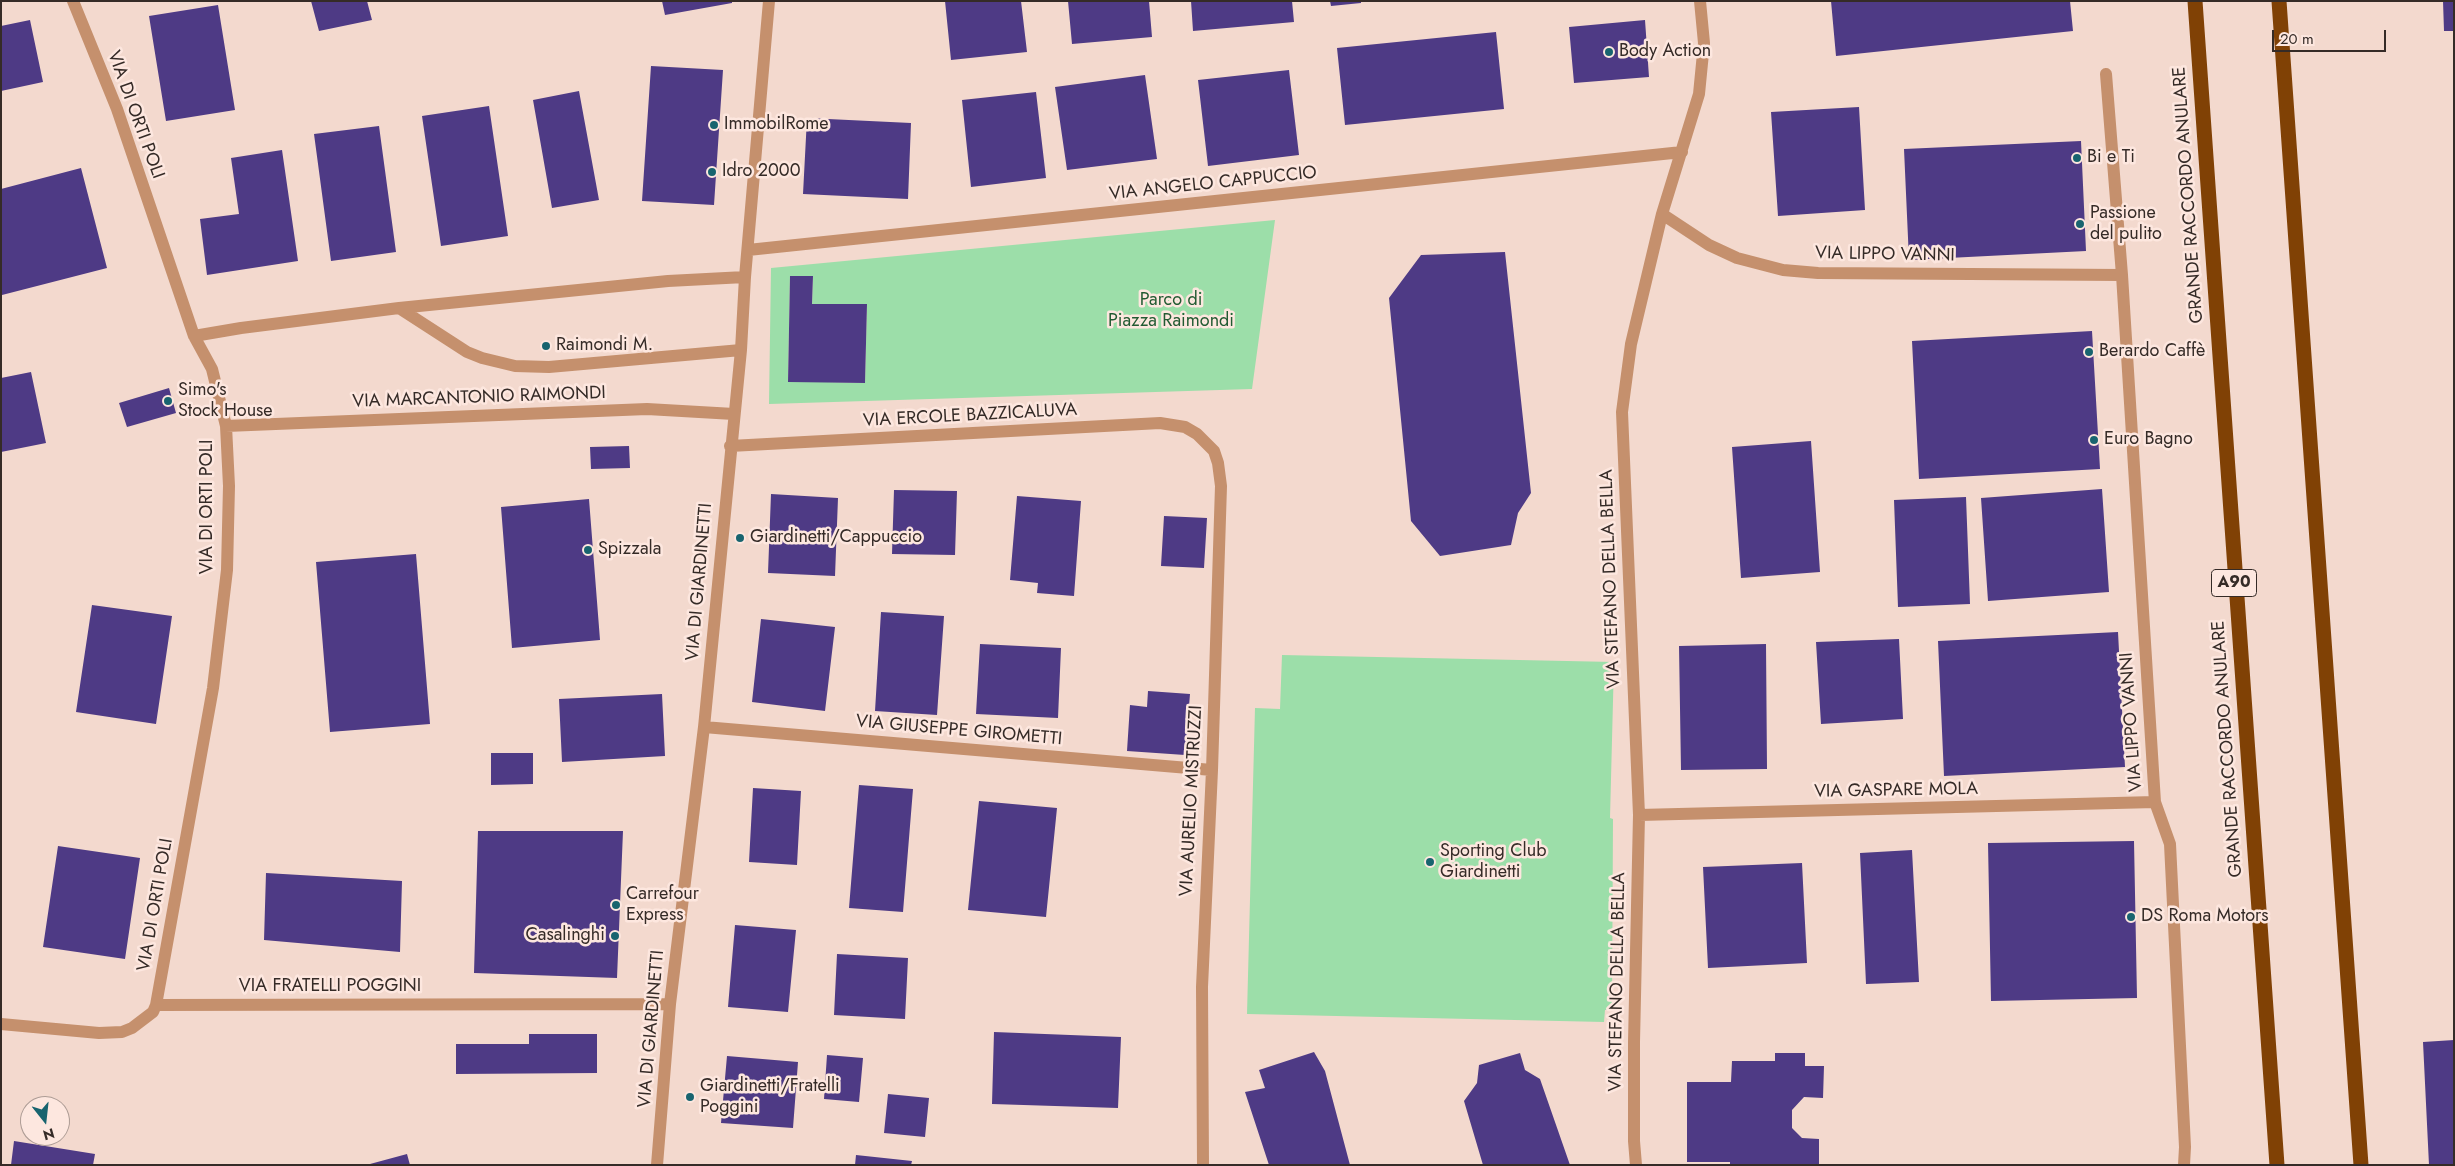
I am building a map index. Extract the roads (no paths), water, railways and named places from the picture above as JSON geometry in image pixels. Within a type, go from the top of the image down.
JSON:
[{"type":"highway","name":"GRANDE RACCORDO ANULARE","points":[[2195,1],[2277,1165]]},
{"type":"highway","points":[[2279,1],[2361,1165]]},
{"type":"street","name":"VIA DI ORTI POLI","points":[[73,1],[117,109],[194,336],[212,369],[226,426],[229,527],[218,650],[156,1004]]},
{"type":"street","name":"VIA DI GIARDINETTI","points":[[657,1165],[670,1004],[704,727],[740,350],[769,1]]},
{"type":"street","name":"VIA STEFANO DELLA BELLA","points":[[1636,1165],[1634,1141],[1634,1042],[1638,815],[1622,412],[1631,344],[1662,214],[1700,94],[1703,64],[1700,1]]},
{"type":"street","name":"VIA LIPPO VANNI","points":[[2106,74],[2122,275],[2155,802],[2170,844],[2184,1165]]},
{"type":"street","name":"VIA ANGELO CAPPUCCIO","points":[[748,250],[1682,152]]},
{"type":"street","name":"VIA LIPPO VANNI","points":[[1662,214],[1709,245],[1737,258],[1783,270],[1818,273],[2122,275]]},
{"type":"street","points":[[194,336],[241,328],[399,308],[668,282],[745,277]]},
{"type":"street","name":"VIA MARCANTONIO RAIMONDI","points":[[399,308],[461,348],[482,358],[515,366],[549,367],[740,350]]},
{"type":"street","name":"VIA MARCANTONIO RAIMONDI","points":[[226,426],[647,409],[734,414]]},
{"type":"street","name":"VIA ERCOLE BAZZICALUVA","points":[[730,446],[1160,423],[1185,427],[1206,442]]},
{"type":"street","name":"VIA AURELIO MISTRUZZI","points":[[1203,1165],[1202,988],[1212,770],[1221,486],[1218,463],[1214,451],[1206,442]]},
{"type":"street","name":"VIA GIUSEPPE GIROMETTI","points":[[704,727],[1212,770]]},
{"type":"street","name":"VIA GASPARE MOLA","points":[[1638,815],[2155,802]]},
{"type":"street","points":[[1,1024],[99,1034],[122,1032],[148,1017],[156,1004]]},
{"type":"street","name":"VIA FRATELLI POGGINI","points":[[156,1004],[670,1004]]},
{"type":"place","name":"Body Action","points":[[1609,52]]},
{"type":"place","name":"ImmobilRome","points":[[714,125]]},
{"type":"place","name":"Bi e Ti","points":[[2077,158]]},
{"type":"place","name":"Idro 2000","points":[[712,172]]},
{"type":"place","name":"Passione del pulito","points":[[2080,224]]},
{"type":"place","name":"Raimondi M.","points":[[546,346]]},
{"type":"place","name":"Berardo Caffè","points":[[2089,352]]},
{"type":"place","name":"Simo's Stock House","points":[[168,401]]},
{"type":"place","name":"Euro Bagno","points":[[2094,440]]},
{"type":"place","name":"Giardinetti/Cappuccio","points":[[740,538]]},
{"type":"place","name":"Spizzala","points":[[588,550]]},
{"type":"place","name":"Sporting Club Giardinetti","points":[[1430,862]]},
{"type":"place","name":"Carrefour Express","points":[[616,905]]},
{"type":"place","name":"DS Roma Motors","points":[[2131,917]]},
{"type":"place","name":"Casalinghi","points":[[615,936]]},
{"type":"place","name":"Giardinetti/Fratelli Poggini","points":[[690,1097]]},
{"type":"park label","name":"Parco di Piazza Raimondi","points":[[1171,311]]}]
